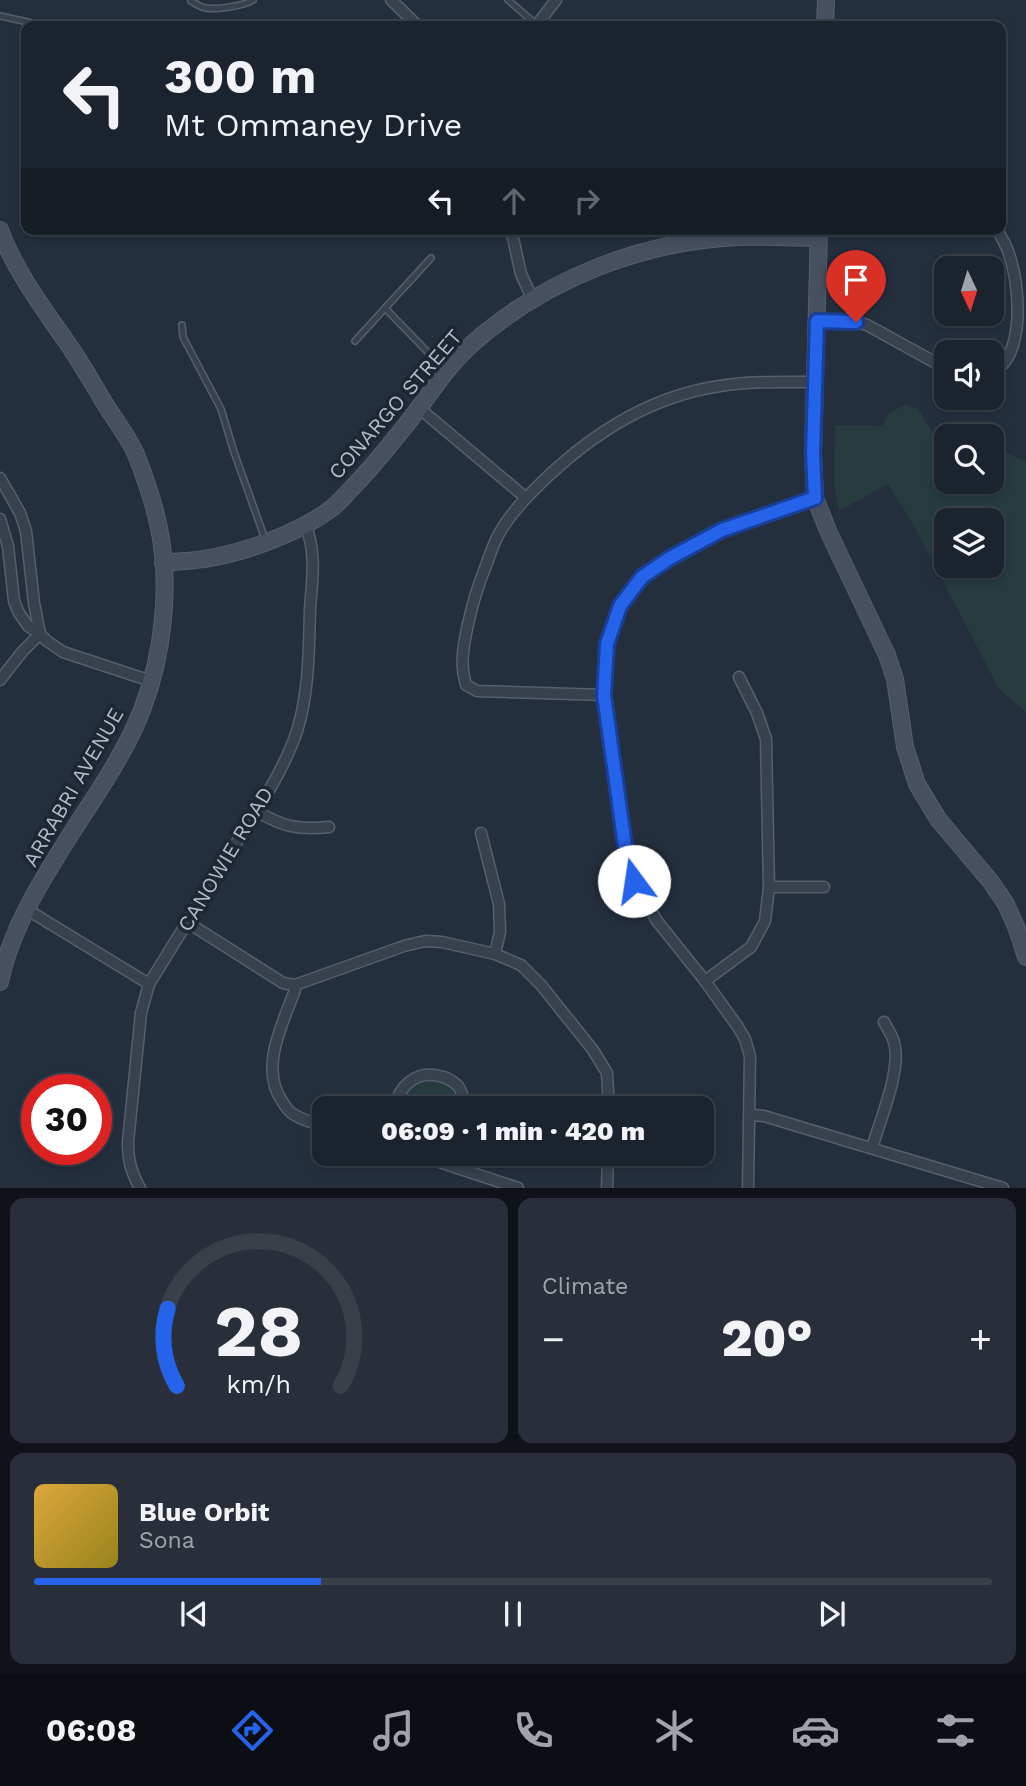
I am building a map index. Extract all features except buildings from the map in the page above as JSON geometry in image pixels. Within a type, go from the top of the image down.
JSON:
[{"type":"street","points":[[391,0],[412,21]]},
{"type":"street","points":[[540,21],[556,0]]},
{"type":"street","points":[[825,21],[826,0]]},
{"type":"street","name":"ARRABRI AVENUE","points":[[0,230],[14,260],[41,305],[135,453],[154,505],[163,564],[164,597],[160,641],[142,709],[112,769],[26,909],[0,982]]},
{"type":"street","points":[[512,235],[521,274],[532,299]]},
{"type":"street","name":"CONARGO STREET","points":[[163,564],[210,558],[267,542],[305,525],[333,507],[372,468],[446,370],[472,343],[532,299],[621,258],[726,235]]},
{"type":"street","points":[[818,235],[813,453],[815,498],[887,655],[895,679],[905,747],[917,784],[938,819],[1006,904],[1026,957]]},
{"type":"street","points":[[1000,235],[1009,252],[1016,279],[1018,321],[1015,344],[1004,364]]},
{"type":"street","points":[[817,321],[856,322],[867,325],[934,362]]},
{"type":"street","points":[[604,695],[477,691],[466,685],[462,668],[469,622],[477,590],[499,532],[526,498],[579,449],[610,427],[645,409],[682,395],[718,386],[757,382],[815,382]]},
{"type":"street","points":[[419,408],[526,498]]},
{"type":"street","points":[[0,478],[20,513],[26,531],[40,634]]},
{"type":"street","points":[[748,1188],[750,1056],[745,1039],[705,981],[657,921],[634,881],[625,846],[604,695],[607,644],[620,606],[642,577],[670,558],[722,530],[815,498]]},
{"type":"street","points":[[0,519],[7,540],[14,601],[25,623],[69,655],[151,681]]},
{"type":"street","name":"CANOWIE ROAD","points":[[140,1188],[132,1173],[128,1142],[141,1013],[149,984],[257,811],[297,730],[309,655],[313,558],[305,525]]},
{"type":"street","points":[[0,680],[40,634]]},
{"type":"street","points":[[705,981],[751,947],[765,921],[769,887],[766,739],[757,713],[739,677]]},
{"type":"street","points":[[257,811],[274,822],[294,828],[329,827]]},
{"type":"street","points":[[481,833],[499,904],[500,932],[495,954]]},
{"type":"street","points":[[769,887],[824,887]]},
{"type":"street","points":[[26,909],[149,984]]},
{"type":"street","points":[[187,922],[283,983],[295,985],[425,941],[442,942],[495,954],[521,965],[541,985],[593,1050],[607,1073],[609,1096]]},
{"type":"street","points":[[295,985],[274,1048],[274,1085],[290,1113],[312,1122]]},
{"type":"street","points":[[872,1148],[895,1061],[894,1043],[884,1022]]},
{"type":"street","points":[[397,1096],[414,1078],[426,1074],[449,1079],[457,1085],[463,1096]]},
{"type":"street","points":[[750,1115],[764,1116],[1003,1188]]},
{"type":"street","points":[[455,1166],[518,1188]]},
{"type":"street","points":[[607,1188],[608,1166]]},
{"type":"lane","points":[[191,1],[208,8],[245,5],[253,0]]},
{"type":"lane","points":[[508,0],[531,21]]},
{"type":"lane","points":[[0,16],[23,21]]},
{"type":"lane","points":[[355,341],[431,258]]},
{"type":"lane","points":[[385,308],[446,370]]},
{"type":"lane","points":[[182,325],[183,337],[221,409],[267,542]]},
{"type":"green space","points":[[905,405],[918,409],[934,434],[934,494],[1004,494],[1004,451],[1026,462],[1026,712],[999,689],[941,578],[1004,578],[1004,508],[934,508],[934,564],[888,484],[839,511],[834,485],[835,425],[882,426],[890,412]]},
{"type":"green space","points":[[426,1079],[440,1082],[450,1086],[457,1096],[406,1096],[416,1084]]},
{"type":"route","points":[[634,881],[625,846],[604,695],[607,644],[620,606],[642,577],[670,558],[722,530],[815,498],[813,453],[817,321],[856,322]]}]
